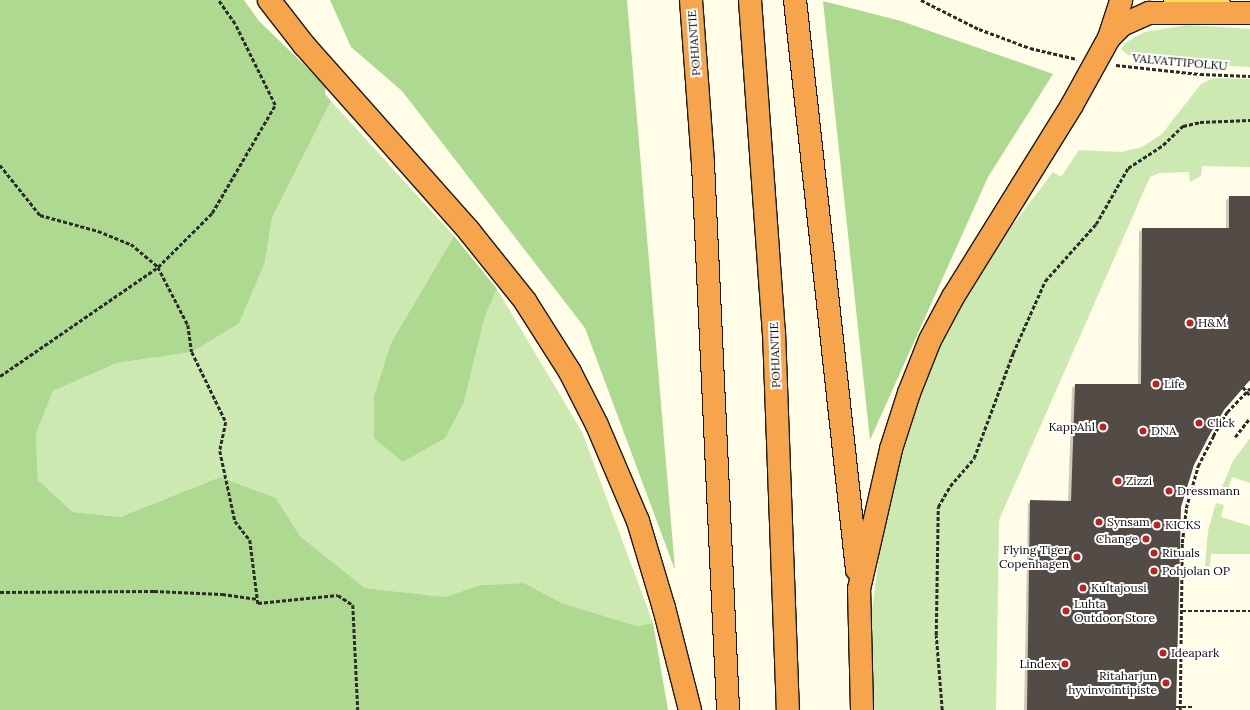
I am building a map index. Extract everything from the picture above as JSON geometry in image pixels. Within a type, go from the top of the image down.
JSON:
[{"type":"highway","points":[[269,0],[304,45],[412,164],[525,301],[570,372],[597,425],[638,521],[664,608],[690,710]]},
{"type":"highway","name":"POHJANTIE","points":[[691,0],[703,163],[728,710]]},
{"type":"highway","name":"POHJANTIE","points":[[750,0],[774,332],[788,710]]},
{"type":"highway","points":[[795,0],[859,589],[862,710]]},
{"type":"highway","points":[[1110,38],[1121,0]]},
{"type":"highway","points":[[859,589],[891,448],[930,340],[972,264],[1072,105],[1110,38],[1122,25],[1149,13],[1250,12]]},
{"type":"main road","points":[[1175,0],[1250,12]]},
{"type":"path","points":[[0,376],[158,267],[212,213],[275,105],[236,24],[218,0]]},
{"type":"path","points":[[921,0],[979,29],[1030,48],[1084,60]]},
{"type":"path","name":"VALVATTIPOLKU","points":[[1107,64],[1200,74],[1250,76]]},
{"type":"path","points":[[942,710],[936,635],[938,507],[950,486],[974,458],[1014,353],[1045,281],[1096,224],[1128,168],[1163,145],[1183,126],[1200,122],[1250,120]]},
{"type":"path","points":[[0,165],[40,215],[98,231],[132,244],[158,267],[188,325],[192,352],[226,422],[220,451],[235,521],[250,540],[257,600]]},
{"type":"path","points":[[1243,387],[1250,395]]},
{"type":"path","points":[[1180,709],[1182,543],[1190,494],[1198,466],[1213,436],[1227,412],[1250,388]]},
{"type":"path","points":[[1235,437],[1250,418]]},
{"type":"path","points":[[0,592],[154,591],[222,594],[257,600],[258,603],[338,595],[353,605],[358,710]]},
{"type":"path","points":[[1182,611],[1250,612]]},
{"type":"path","points":[[1176,707],[1180,709],[1194,707]]},
{"type":"green space","points":[[0,0],[244,0],[259,21],[326,86],[325,94],[331,101],[272,218],[265,262],[239,323],[192,352],[117,363],[53,391],[36,434],[38,480],[73,512],[120,517],[220,477],[276,498],[300,536],[365,588],[445,597],[480,585],[524,583],[562,603],[637,626],[653,623],[668,710],[0,710]]},
{"type":"green space","points":[[330,0],[627,0],[675,570],[585,328],[402,91],[351,47]]},
{"type":"green space","points":[[823,1],[901,21],[1053,74],[988,177],[870,440]]},
{"type":"green space","points":[[1188,25],[1250,29],[1250,67],[1141,61],[1141,56],[1128,55],[1121,49],[1125,43],[1144,32]]},
{"type":"green space","points":[[1214,78],[1250,79],[1250,167],[1202,166],[1201,176],[1190,182],[1189,172],[1159,173],[1150,177],[999,520],[996,710],[870,710],[872,611],[885,508],[926,372],[960,304],[990,255],[1053,172],[1061,177],[1079,150],[1121,152],[1142,147],[1162,134],[1201,84]]},
{"type":"green space","points":[[331,101],[454,236],[392,341],[464,402],[485,316],[497,289],[582,432],[653,623],[637,626],[562,603],[524,583],[480,585],[445,597],[365,588],[300,536],[276,498],[220,477],[120,517],[73,512],[38,480],[36,434],[53,391],[117,363],[192,352],[265,262],[272,218]]},
{"type":"green space","points":[[454,236],[497,289],[485,316],[464,402],[445,438],[403,462],[374,438],[374,396],[392,341]]},
{"type":"green space","points":[[1250,438],[1250,483],[1232,477],[1228,489],[1222,487],[1233,461]]},
{"type":"green space","points":[[1216,503],[1224,505],[1221,517],[1250,526],[1250,554],[1211,554],[1210,566],[1205,566],[1208,531]]},
{"type":"building","points":[[1229,196],[1250,196],[1250,380],[1224,410],[1210,434],[1194,465],[1181,507],[1176,710],[1027,710],[1030,500],[1071,501],[1075,384],[1141,384],[1142,228],[1229,228]]},
{"type":"place","name":"H&M","points":[[1190,323]]},
{"type":"place","name":"Life","points":[[1156,384]]},
{"type":"place","name":"Click","points":[[1199,423]]},
{"type":"place","name":"KappAhl","points":[[1103,427]]},
{"type":"place","name":"DNA","points":[[1143,431]]},
{"type":"place","name":"Zizzi","points":[[1118,481]]},
{"type":"place","name":"Dressmann","points":[[1169,491]]},
{"type":"place","name":"Synsam","points":[[1099,522]]},
{"type":"place","name":"KICKS","points":[[1157,525]]},
{"type":"place","name":"Change","points":[[1146,539]]},
{"type":"place","name":"Rituals","points":[[1154,553]]},
{"type":"place","name":"Flying Tiger Copenhagen","points":[[1077,557]]},
{"type":"place","name":"Pohjolan OP","points":[[1154,571]]},
{"type":"place","name":"Kultajousi","points":[[1083,588]]},
{"type":"place","name":"Luhta Outdoor Store","points":[[1066,611]]},
{"type":"place","name":"Ideapark","points":[[1163,653]]},
{"type":"place","name":"Lindex","points":[[1065,664]]},
{"type":"place","name":"Ritaharjun hyvinvointipiste","points":[[1166,683]]}]
